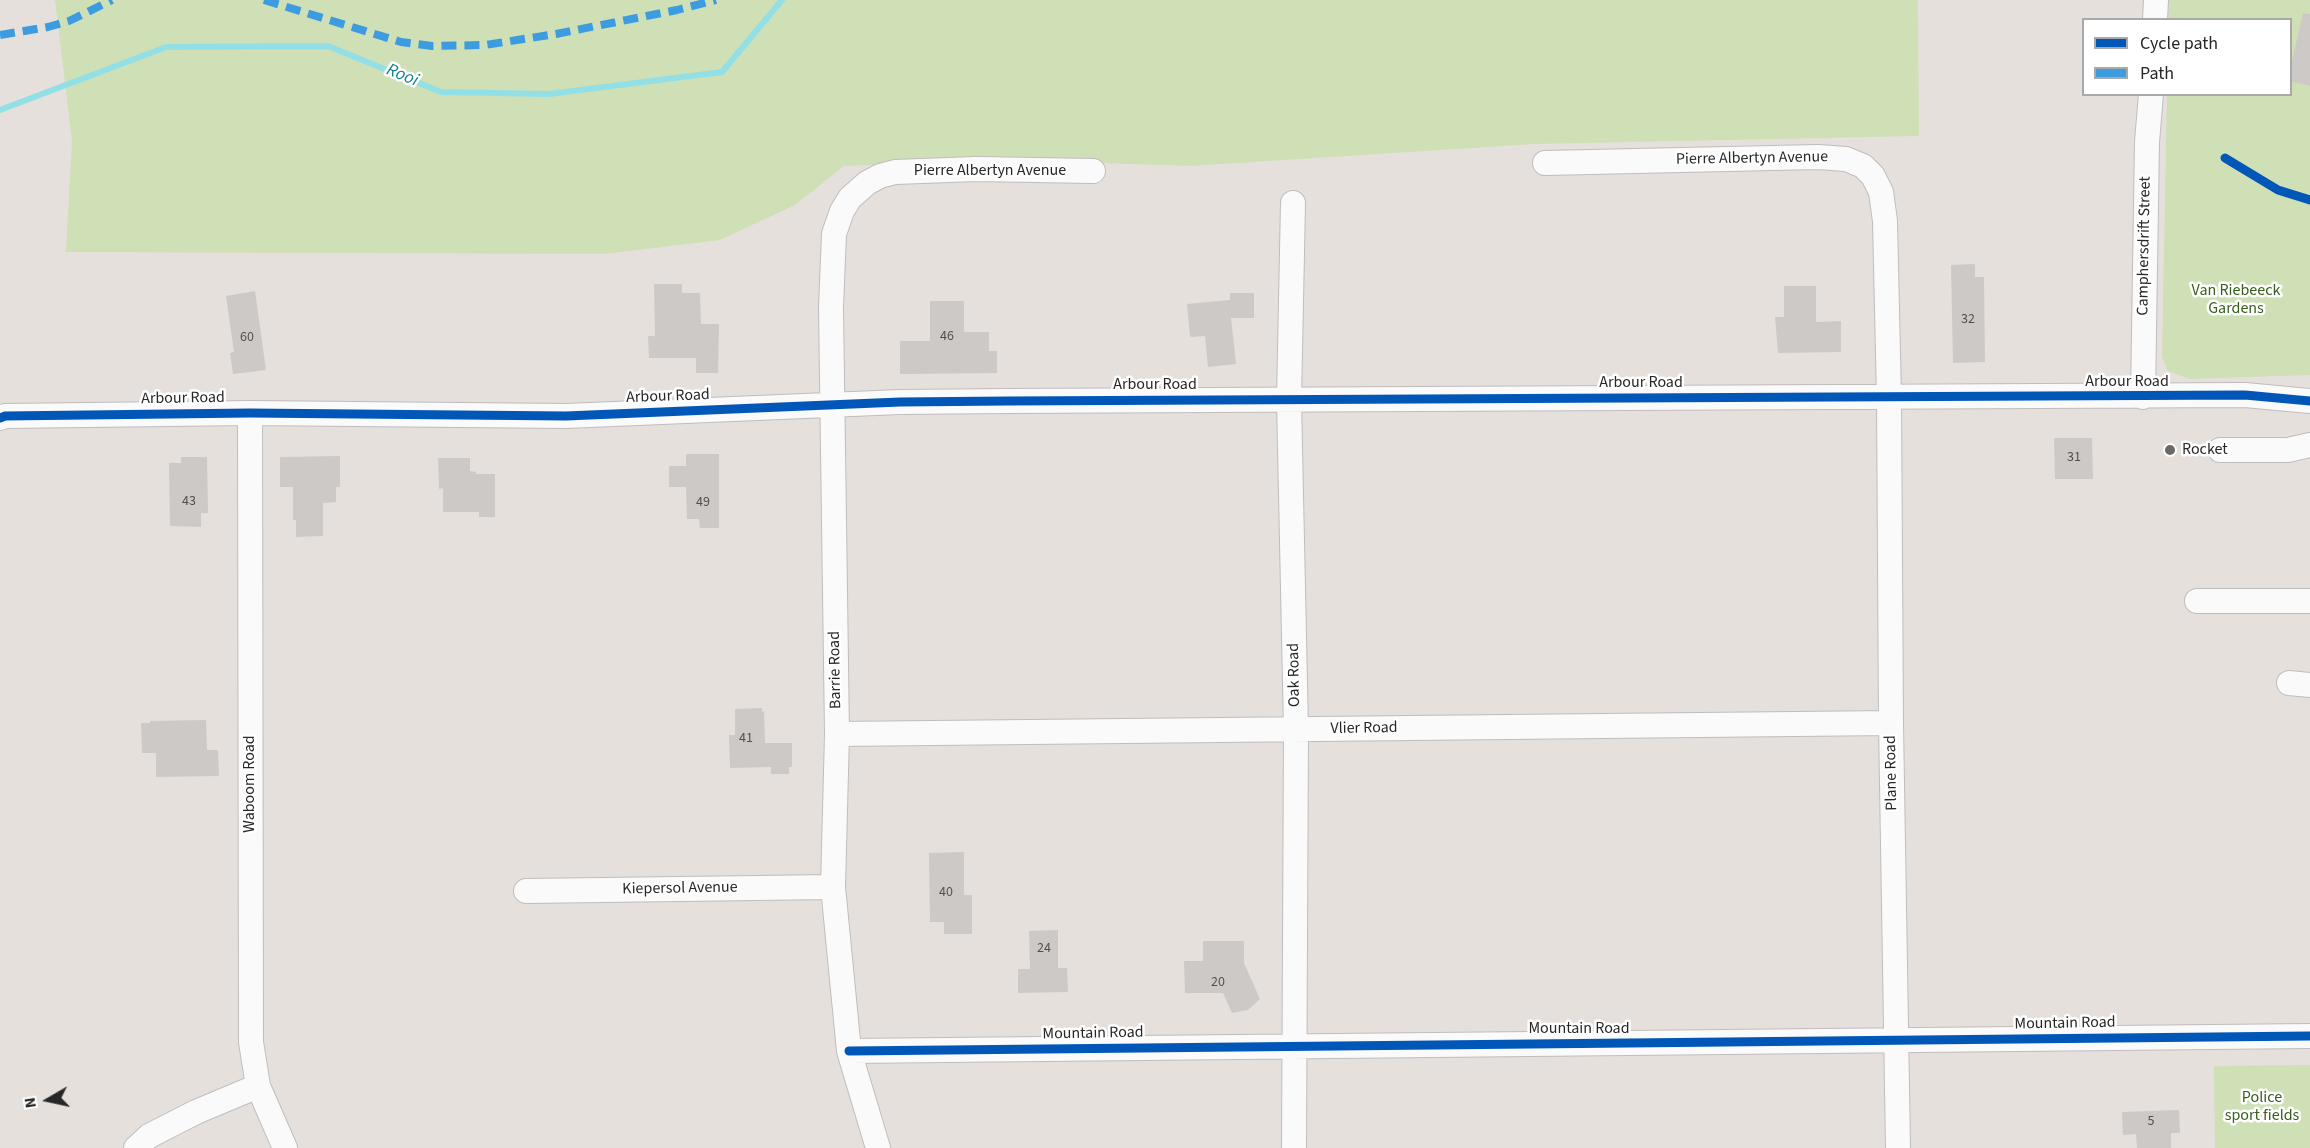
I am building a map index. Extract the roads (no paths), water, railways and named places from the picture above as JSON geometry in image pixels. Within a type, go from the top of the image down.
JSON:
[{"type":"street","points":[[2155,18],[2156,0]]},
{"type":"street","name":"Camphersdrift Street","points":[[2143,397],[2147,142],[2151,96]]},
{"type":"street","name":"Pierre Albertyn Avenue","points":[[1545,163],[1818,157],[1846,159],[1863,166],[1873,176],[1881,192],[1884,206],[1889,398]]},
{"type":"street","name":"Pierre Albertyn Avenue","points":[[856,193],[880,176],[915,170],[1093,171]]},
{"type":"street","name":"Barrie Road","points":[[856,193],[842,211],[834,234],[832,249],[837,734],[833,887],[849,1051],[878,1148]]},
{"type":"street","name":"Oak Road","points":[[1293,203],[1289,400],[1296,730],[1294,1148]]},
{"type":"street","name":"Arbour Road","points":[[0,418],[5,416],[250,413],[566,416],[911,401],[2245,395],[2310,401]]},
{"type":"street","name":"Plane Road","points":[[1889,398],[1891,723],[1898,1148]]},
{"type":"street","name":"Waboom Road","points":[[250,413],[251,1042],[258,1086],[285,1148]]},
{"type":"street","points":[[2220,450],[2288,450],[2310,445]]},
{"type":"street","points":[[2197,601],[2310,601]]},
{"type":"street","name":"Vlier Road","points":[[837,734],[1891,723]]},
{"type":"street","name":"Kiepersol Avenue","points":[[526,891],[833,887]]},
{"type":"street","name":"Mountain Road","points":[[849,1051],[2310,1036]]},
{"type":"street","points":[[136,1148],[149,1136],[196,1112],[258,1086]]},
{"type":"waterway","name":"Rooi","points":[[0,110],[166,47],[328,46],[441,92],[549,94],[722,72],[782,0]]},
{"type":"place","name":"Rocket","points":[[2170,450]]},
{"type":"park label","name":"Van Riebeeck Gardens","points":[[2236,300]]},
{"type":"park label","name":"Police sport fields","points":[[2262,1107]]}]
